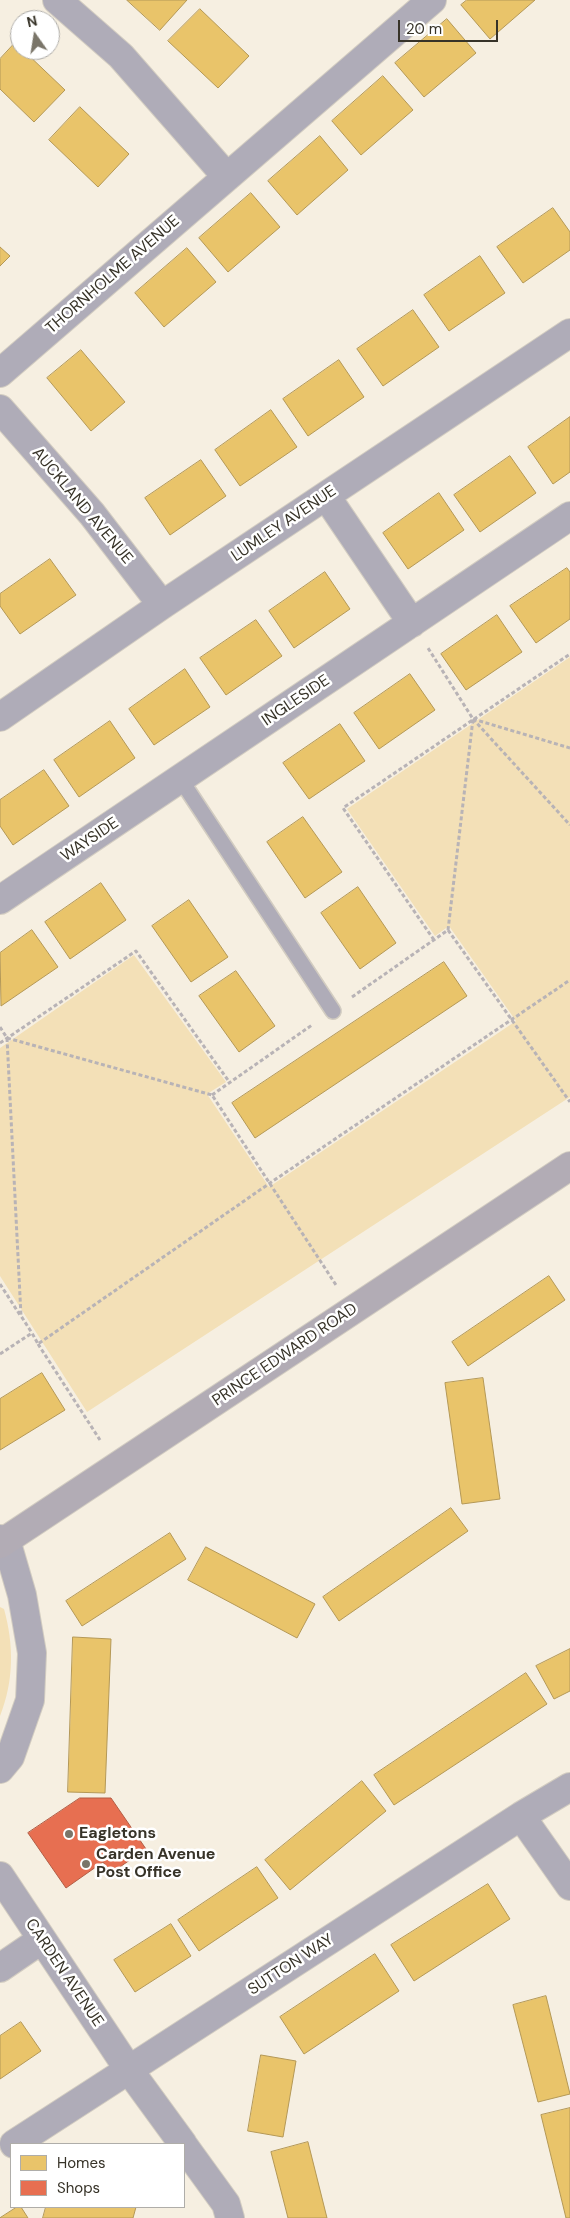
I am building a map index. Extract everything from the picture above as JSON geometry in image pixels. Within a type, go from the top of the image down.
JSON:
[{"type":"main road","name":"PRINCE EDWARD ROAD","points":[[2,1541],[570,1166]]},
{"type":"street","points":[[57,0],[121,56],[227,177]]},
{"type":"street","name":"THORNHOLME AVENUE","points":[[0,372],[432,0]]},
{"type":"street","name":"LUMLEY AVENUE","points":[[0,718],[162,606],[570,333]]},
{"type":"street","name":"AUCKLAND AVENUE","points":[[0,409],[92,514],[162,606]]},
{"type":"street","points":[[326,496],[412,623]]},
{"type":"street","name":"INGLESIDE","points":[[181,780],[570,516]]},
{"type":"street","name":"WAYSIDE","points":[[0,900],[181,780]]},
{"type":"street","points":[[0,1769],[10,1757],[30,1700],[32,1653],[22,1596],[2,1541]]},
{"type":"street","name":"SUTTON WAY","points":[[16,2143],[521,1816],[570,1788]]},
{"type":"street","points":[[521,1816],[570,1886]]},
{"type":"street","name":"CARDEN AVENUE","points":[[0,1876],[129,2070],[182,2143]]},
{"type":"street","points":[[0,1968],[41,1940]]},
{"type":"street","name":"CARDEN AVENUE","points":[[185,2148],[226,2204],[230,2218]]},
{"type":"lane","points":[[181,780],[333,1011]]},
{"type":"path","points":[[412,623],[473,719],[570,825]]},
{"type":"path","points":[[434,940],[343,808],[570,654]]},
{"type":"path","points":[[473,719],[570,748]]},
{"type":"path","points":[[473,719],[448,930],[570,1102]]},
{"type":"path","points":[[212,1095],[448,930]]},
{"type":"path","points":[[0,1043],[136,951],[230,1083]]},
{"type":"path","points":[[38,1344],[270,1183],[570,980]]},
{"type":"path","points":[[0,1027],[7,1038],[21,1316]]},
{"type":"path","points":[[7,1038],[212,1095],[352,1310]]},
{"type":"path","points":[[0,1284],[117,1466]]},
{"type":"path","points":[[0,1354],[32,1333]]},
{"type":"shaded area","points":[[570,657],[570,1097],[87,1412],[0,1276],[0,1048],[134,955],[226,1082],[207,1094],[269,1187],[516,1021],[449,926],[435,936],[347,809]]},
{"type":"shaded area","points":[[0,1607],[4,1609],[10,1636],[11,1663],[8,1690],[0,1716]]},
{"type":"building: Homes","points":[[127,0],[187,0],[160,30]]},
{"type":"building: Homes","points":[[467,0],[535,0],[490,39],[461,5]]},
{"type":"building: Homes","points":[[200,9],[249,56],[218,88],[168,41]]},
{"type":"building: Homes","points":[[447,19],[476,53],[424,97],[395,63]]},
{"type":"building: Homes","points":[[10,48],[10,60],[34,60],[65,90],[34,122],[0,89],[0,59]]},
{"type":"building: Homes","points":[[383,76],[413,110],[361,155],[332,121]]},
{"type":"building: Homes","points":[[80,107],[129,154],[98,187],[49,140]]},
{"type":"building: Homes","points":[[320,136],[348,170],[297,215],[268,181]]},
{"type":"building: Homes","points":[[251,193],[280,227],[228,272],[199,238]]},
{"type":"building: Homes","points":[[553,208],[570,232],[570,250],[523,283],[497,247]]},
{"type":"building: Homes","points":[[0,247],[10,256],[0,266]]},
{"type":"building: Homes","points":[[187,248],[216,282],[164,327],[135,293]]},
{"type":"building: Homes","points":[[480,256],[505,293],[449,331],[424,295]]},
{"type":"building: Homes","points":[[413,310],[439,347],[383,386],[357,349]]},
{"type":"building: Homes","points":[[81,350],[125,402],[91,431],[47,378]]},
{"type":"building: Homes","points":[[339,360],[364,397],[308,436],[283,399]]},
{"type":"building: Homes","points":[[271,410],[297,447],[240,486],[215,450]]},
{"type":"building: Homes","points":[[570,417],[570,472],[553,484],[528,447]]},
{"type":"building: Homes","points":[[510,456],[536,493],[480,532],[454,495]]},
{"type":"building: Homes","points":[[201,460],[226,496],[170,535],[145,498]]},
{"type":"building: Homes","points":[[439,493],[464,530],[408,569],[383,533]]},
{"type":"building: Homes","points":[[50,559],[76,595],[20,634],[0,606],[0,594]]},
{"type":"building: Homes","points":[[567,568],[570,572],[570,619],[536,643],[510,606]]},
{"type":"building: Homes","points":[[325,572],[350,609],[294,648],[269,611]]},
{"type":"building: Homes","points":[[497,615],[522,652],[466,690],[441,654]]},
{"type":"building: Homes","points":[[256,620],[282,656],[226,695],[200,658]]},
{"type":"building: Homes","points":[[185,669],[210,707],[154,745],[129,709]]},
{"type":"building: Homes","points":[[410,674],[435,710],[379,749],[354,713]]},
{"type":"building: Homes","points":[[110,721],[135,758],[79,797],[54,760]]},
{"type":"building: Homes","points":[[340,724],[365,761],[309,799],[283,763]]},
{"type":"building: Homes","points":[[44,770],[69,806],[13,845],[0,826],[0,800]]},
{"type":"building: Homes","points":[[303,817],[342,872],[305,898],[267,842]]},
{"type":"building: Homes","points":[[101,883],[126,920],[70,959],[45,922]]},
{"type":"building: Homes","points":[[358,887],[396,943],[360,969],[321,913]]},
{"type":"building: Homes","points":[[189,900],[228,957],[191,982],[152,926]]},
{"type":"building: Homes","points":[[32,930],[58,967],[1,1006],[0,953]]},
{"type":"building: Homes","points":[[444,962],[467,996],[255,1138],[232,1103]]},
{"type":"building: Homes","points":[[236,971],[275,1026],[239,1052],[199,996]]},
{"type":"building: Homes","points":[[549,1276],[565,1300],[468,1366],[452,1342]]},
{"type":"building: Homes","points":[[42,1373],[65,1410],[0,1450],[0,1399]]},
{"type":"building: Homes","points":[[483,1378],[500,1499],[462,1504],[445,1383]]},
{"type":"building: Homes","points":[[451,1508],[468,1531],[339,1621],[323,1597]]},
{"type":"building: Homes","points":[[170,1533],[186,1559],[82,1626],[66,1601]]},
{"type":"building: Homes","points":[[206,1547],[315,1604],[297,1638],[188,1580]]},
{"type":"building: Homes","points":[[73,1637],[111,1639],[105,1793],[68,1792]]},
{"type":"building: Homes","points":[[570,1649],[570,1691],[554,1699],[536,1666]]},
{"type":"building: Homes","points":[[526,1673],[547,1704],[394,1805],[374,1775]]},
{"type":"building: Homes","points":[[362,1781],[386,1811],[290,1890],[265,1860]]},
{"type":"building: Homes","points":[[257,1867],[278,1898],[199,1951],[178,1920]]},
{"type":"building: Homes","points":[[488,1884],[510,1919],[414,1981],[391,1945]]},
{"type":"building: Homes","points":[[171,1924],[191,1956],[135,1992],[114,1960]]},
{"type":"building: Homes","points":[[375,1954],[399,1991],[304,2054],[280,2017]]},
{"type":"building: Homes","points":[[546,1996],[570,2094],[538,2102],[513,2005]]},
{"type":"building: Homes","points":[[21,2022],[41,2051],[0,2079],[0,2036]]},
{"type":"building: Homes","points":[[261,2055],[296,2061],[283,2137],[248,2131]]},
{"type":"building: Homes","points":[[570,2108],[570,2218],[566,2218],[541,2115]]},
{"type":"building: Homes","points":[[308,2142],[327,2218],[288,2218],[271,2152]]},
{"type":"building: Homes","points":[[15,2208],[22,2208],[28,2218],[0,2218]]},
{"type":"building: Homes","points":[[46,2208],[136,2208],[133,2218],[43,2218]]},
{"type":"building: Shops","points":[[80,1798],[111,1798],[146,1849],[111,1873],[103,1862],[66,1888],[28,1833]]},
{"type":"place","name":"Eagletons","points":[[69,1834]]},
{"type":"place","name":"Carden Avenue Post Office","points":[[86,1864]]}]
